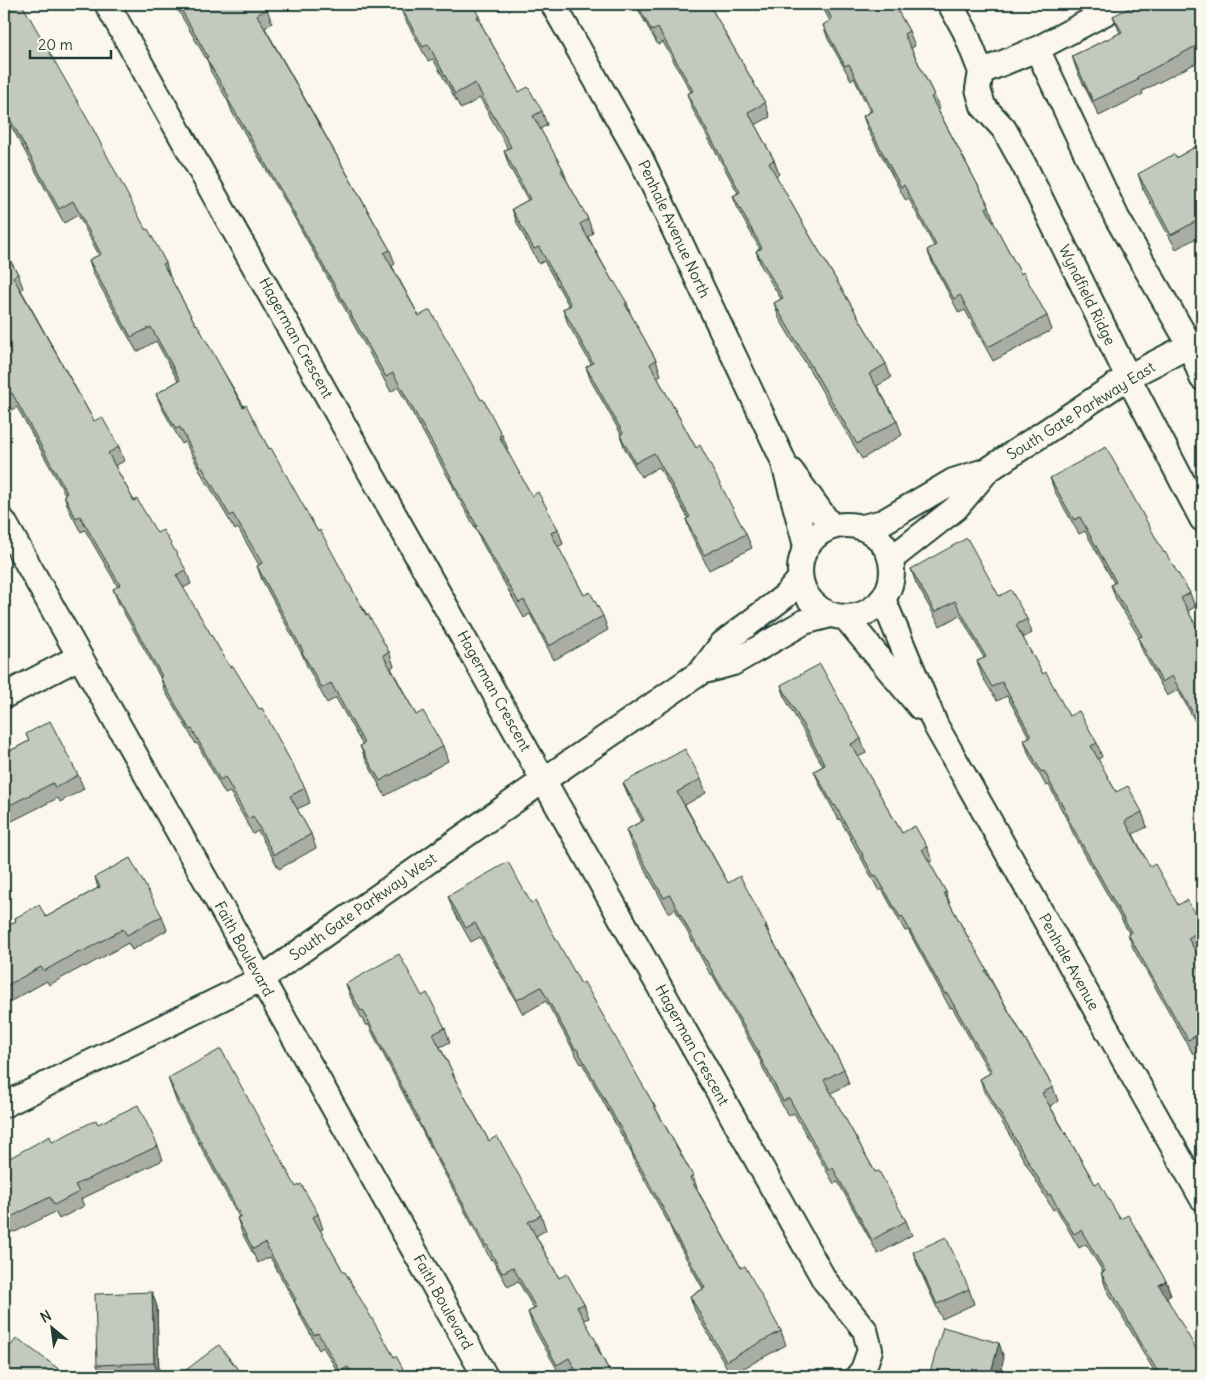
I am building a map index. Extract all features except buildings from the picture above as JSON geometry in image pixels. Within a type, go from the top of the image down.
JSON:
[{"type":"street","name":"Hagerman Crescent","points":[[107,4],[825,1281],[865,1330],[870,1350],[863,1370],[858,1376]]},
{"type":"street","name":"Penhale Avenue North","points":[[553,4],[640,157],[783,460],[806,546]]},
{"type":"street","name":"Wyndfield Ridge","points":[[950,4],[965,31],[981,72],[978,89],[983,106],[1004,129],[1202,520]]},
{"type":"street","points":[[981,72],[1037,49],[1122,4]]},
{"type":"street","points":[[1037,49],[1117,218],[1196,342],[1202,378]]},
{"type":"street","name":"South Gate Parkway East","points":[[863,527],[883,522],[953,481],[988,470],[1128,377],[1196,342]]},
{"type":"street","name":"Penhale Avenue North","points":[[783,460],[831,526]]},
{"type":"street","name":"South Gate Parkway East","points":[[891,559],[956,508],[988,470]]},
{"type":"street","name":"Faith Boulevard","points":[[4,522],[485,1376]]},
{"type":"street","points":[[847,524],[863,527],[880,538],[891,559],[892,576],[890,584],[883,599],[862,614],[838,616],[816,606],[805,594],[800,579],[799,564],[806,546],[817,534],[831,526],[847,524]]},
{"type":"street","name":"South Gate Parkway West","points":[[4,1105],[261,979],[701,672],[722,644],[785,596],[800,579]]},
{"type":"street","name":"Penhale Avenue","points":[[883,599],[936,726],[1202,1198]]},
{"type":"street","name":"South Gate Parkway West","points":[[701,672],[733,663],[804,622],[838,616]]},
{"type":"street","name":"Penhale Avenue","points":[[838,616],[936,726]]},
{"type":"street","points":[[4,696],[79,657]]}]
